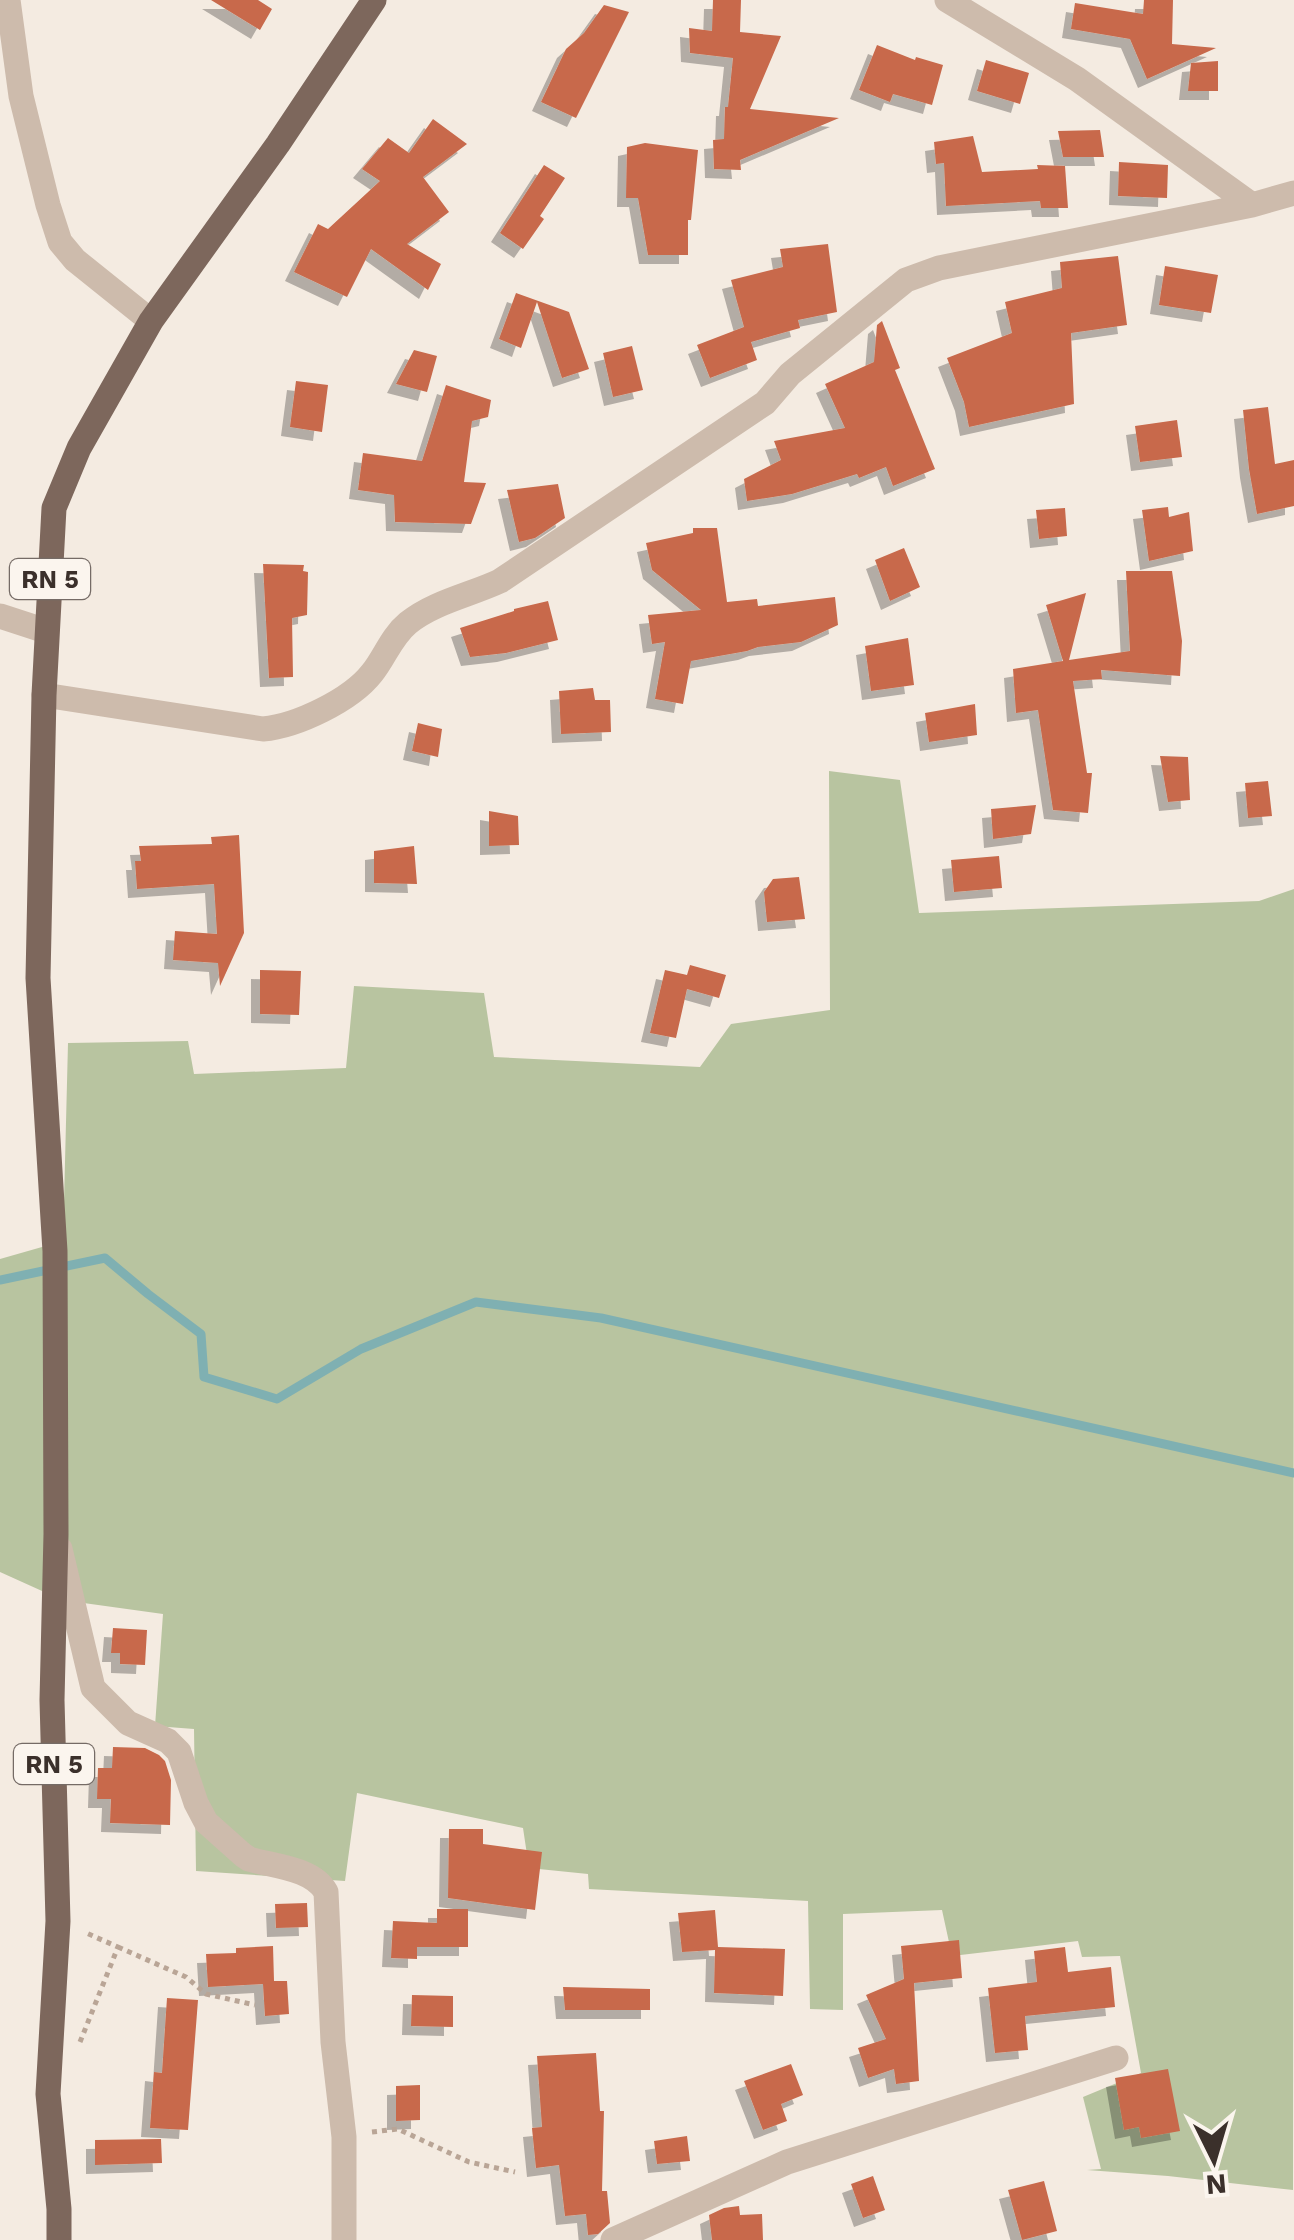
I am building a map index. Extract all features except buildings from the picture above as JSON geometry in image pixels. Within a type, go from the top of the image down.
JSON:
[{"type":"main road","name":"RN 5","points":[[59,2240],[48,2094],[58,1922],[52,1700],[55,1251],[38,978],[46,631],[54,508],[79,448],[151,321],[278,144],[374,0]]},
{"type":"street","points":[[8,0],[21,96],[60,242],[75,260],[151,321]]},
{"type":"street","points":[[947,0],[1077,79],[1252,205]]},
{"type":"street","points":[[44,695],[264,729],[294,723],[362,686],[395,635],[410,621],[436,606],[500,582],[765,402],[790,374],[906,280],[939,268],[1252,205],[1294,193]]},
{"type":"street","points":[[0,616],[46,631]]},
{"type":"street","points":[[56,1534],[93,1688],[128,1723],[174,1744],[206,1822],[243,1855],[307,1874],[323,1886],[328,1901],[333,2042],[344,2137],[344,2240]]},
{"type":"street","points":[[613,2240],[787,2162],[1116,2058]]},
{"type":"path","points":[[58,1922],[186,1977],[206,1994],[255,2005]]},
{"type":"path","points":[[77,2050],[118,1947]]},
{"type":"path","points":[[344,2137],[398,2128],[470,2162],[515,2172]]},
{"type":"green space","points":[[829,771],[900,780],[919,913],[1259,901],[1294,889],[1293,2190],[1087,2170],[1101,2169],[1083,2097],[1141,2073],[1120,1956],[1082,1957],[1078,1941],[952,1956],[942,1910],[843,1914],[843,2010],[810,2009],[808,1901],[589,1889],[588,1874],[529,1868],[523,1828],[357,1793],[345,1881],[196,1871],[194,1729],[155,1726],[163,1614],[62,1600],[0,1572],[0,1259],[63,1241],[68,1043],[188,1041],[194,1074],[346,1068],[354,986],[484,993],[494,1057],[700,1067],[731,1024],[830,1010]]},
{"type":"waterway","points":[[0,1280],[105,1258],[201,1334],[204,1377],[277,1399],[361,1349],[476,1302],[601,1318],[1294,1473]]}]
